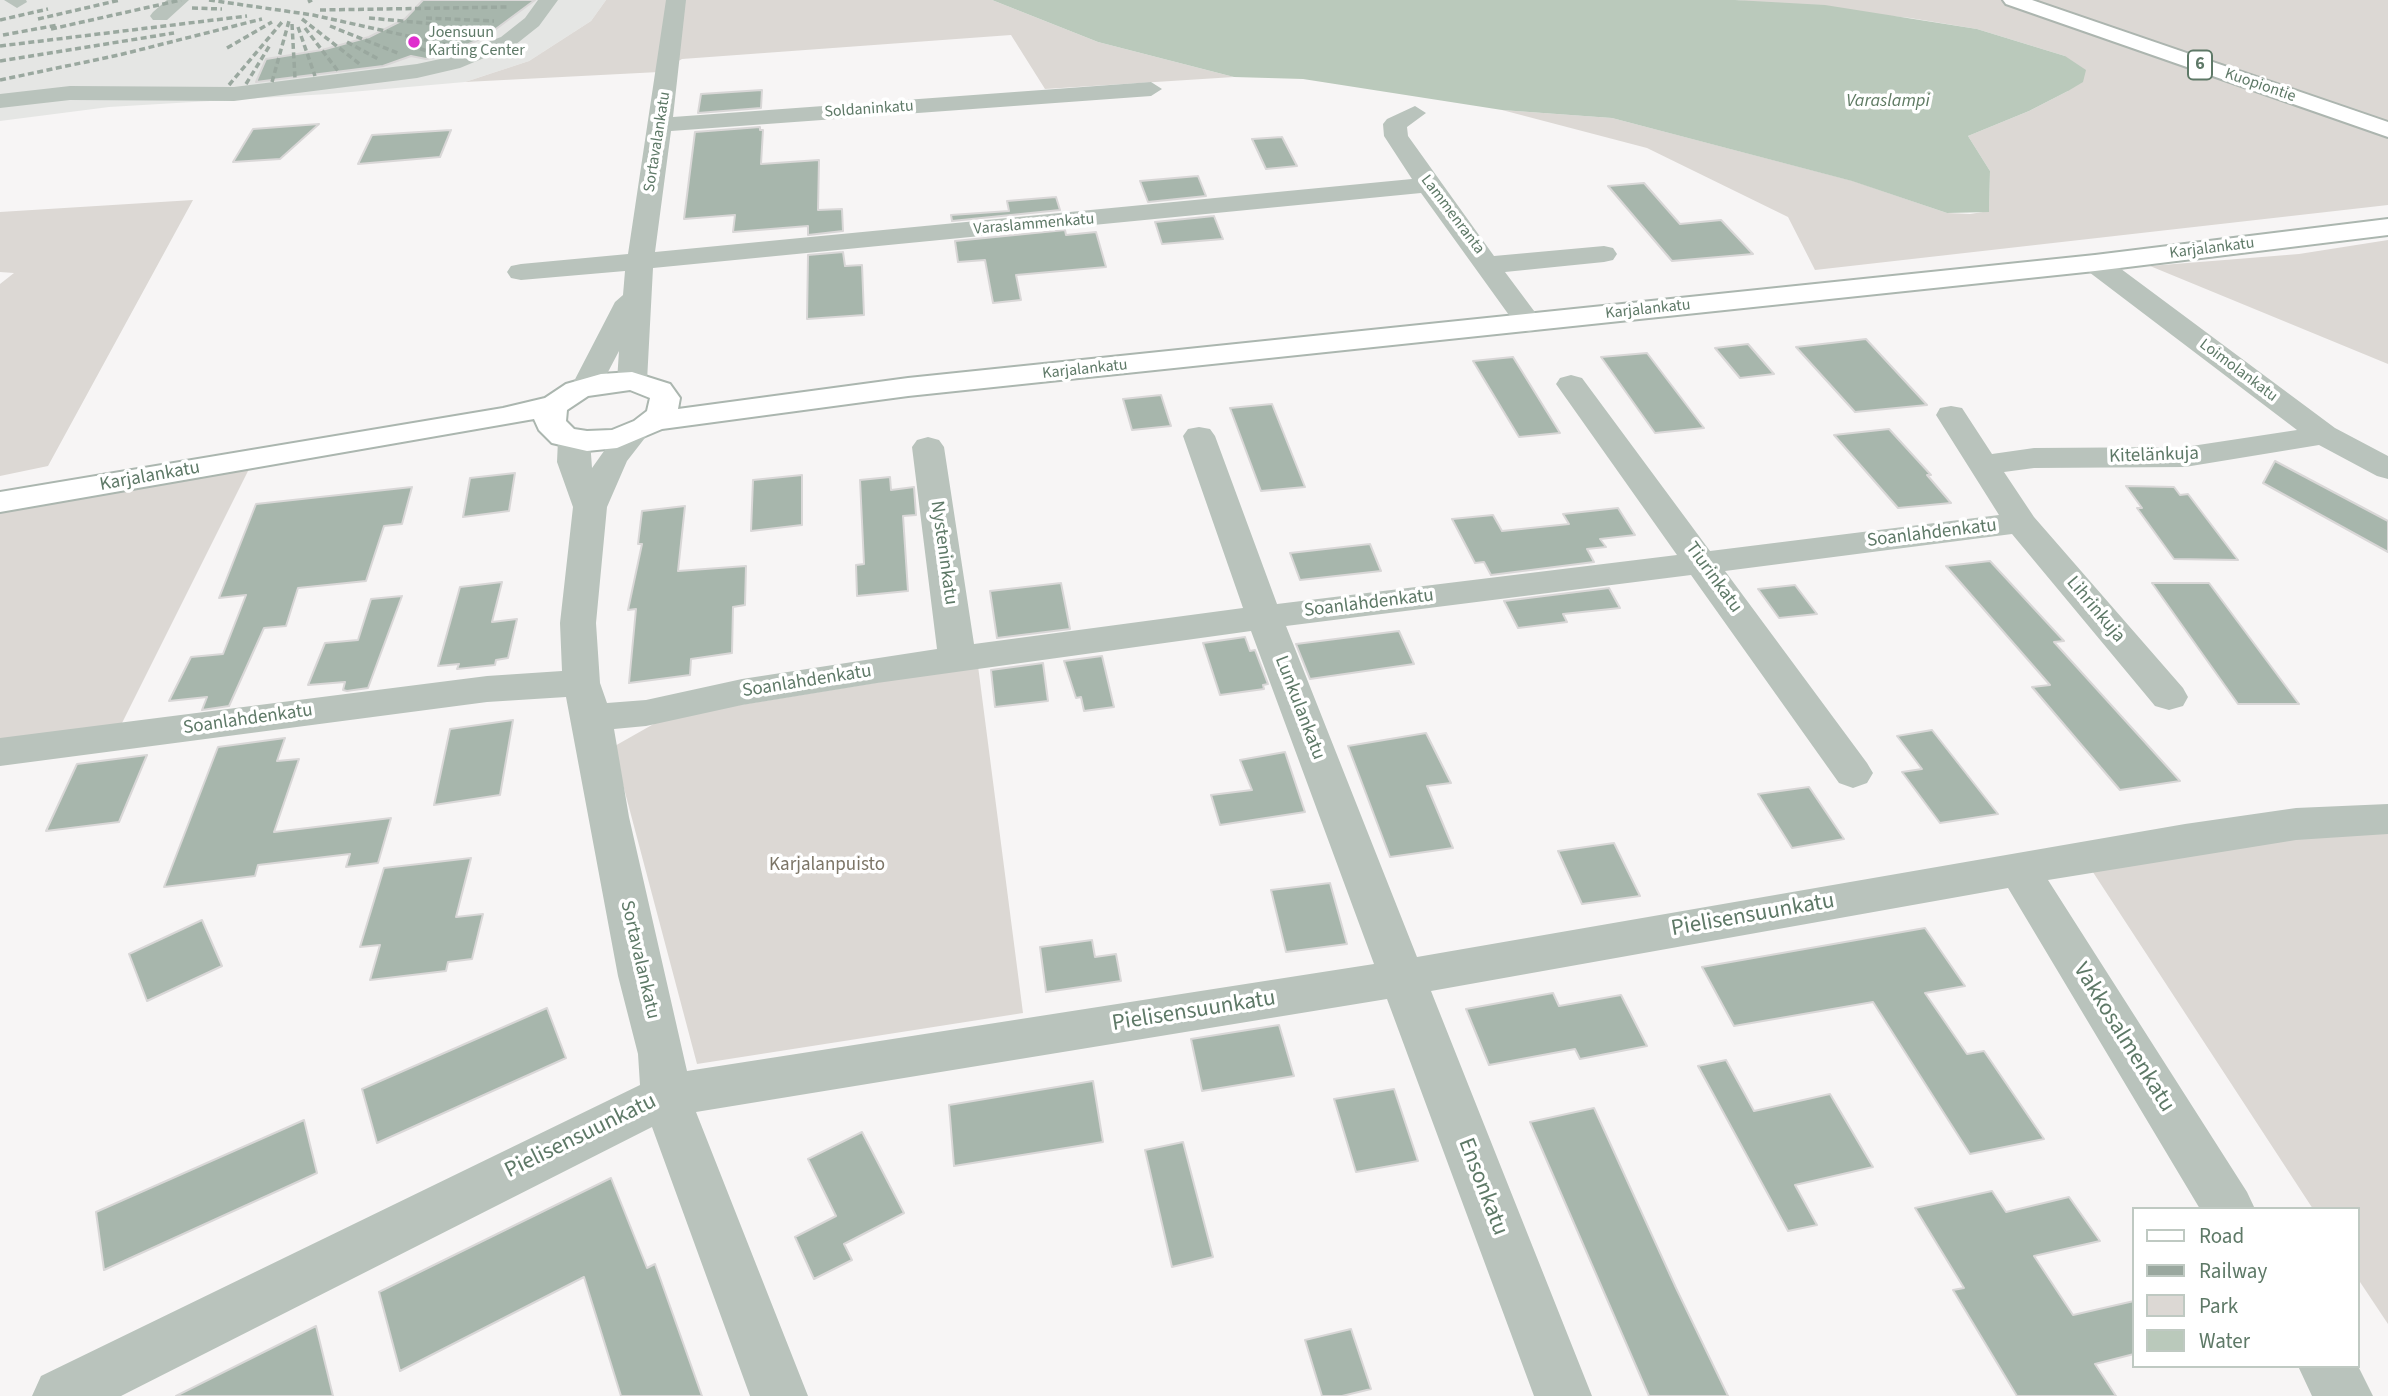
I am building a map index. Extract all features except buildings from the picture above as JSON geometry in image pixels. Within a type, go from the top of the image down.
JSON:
[{"type":"main road","name":"Kuopiontie","points":[[2013,0],[2388,130]]},
{"type":"main road","name":"Kuopiontie","points":[[2056,0],[2388,114]]},
{"type":"main road","points":[[2067,0],[2111,19]]},
{"type":"main road","name":"Karjalankatu","points":[[0,502],[299,451],[562,425],[602,441],[650,418],[908,387],[2095,262],[2388,227]]},
{"type":"main road","points":[[562,425],[586,387],[632,381],[659,390],[650,418]]},
{"type":"street","points":[[160,16],[178,0]]},
{"type":"street","points":[[0,101],[70,93],[234,94],[417,71],[452,63],[508,41],[532,22],[548,0]]},
{"type":"street","name":"Sortavalankatu","points":[[632,381],[639,273],[676,0]]},
{"type":"street","name":"Soldaninkatu","points":[[660,125],[1151,89]]},
{"type":"street","name":"Lammenranta","points":[[1415,113],[1395,124],[1394,130],[1428,186],[1489,265],[1529,323]]},
{"type":"street","name":"Varaslammenkatu","points":[[521,272],[639,273],[1428,186]]},
{"type":"street","points":[[1489,265],[1604,254]]},
{"type":"street","name":"Loimolankatu","points":[[2095,262],[2324,435],[2388,469]]},
{"type":"street","name":"Sortavalankatu","points":[[586,387],[614,337],[639,273]]},
{"type":"street","name":"Tiurinkatu","points":[[1571,384],[1853,773]]},
{"type":"street","name":"Soanlahdenkatu","points":[[0,752],[487,689],[586,701],[646,713],[742,692],[957,659],[1264,617],[2021,523],[1951,415]]},
{"type":"street","name":"Sortavalankatu","points":[[650,418],[612,459],[590,507],[578,623],[586,701],[641,976],[662,1054],[665,1096],[779,1396]]},
{"type":"street","name":"Sortavalankatu","points":[[562,425],[590,507]]},
{"type":"street","name":"Kitelänkuja","points":[[1982,465],[2034,458],[2186,457],[2324,435]]},
{"type":"street","name":"Lunkulankatu","points":[[1199,436],[1264,617],[1401,978]]},
{"type":"street","name":"Nysteninkatu","points":[[928,447],[957,659]]},
{"type":"street","name":"Lihrinkuja","points":[[2021,523],[2169,698]]},
{"type":"street","name":"Pielisensuunkatu","points":[[61,1396],[665,1096],[1401,978],[2018,868],[2296,824],[2388,818]]},
{"type":"street","name":"Vakkosalmenkatu","points":[[2018,868],[2228,1207]]},
{"type":"street","name":"Ensonkatu","points":[[1401,978],[1563,1396]]},
{"type":"street","points":[[2327,1368],[2344,1396]]},
{"type":"shaded area","points":[[0,0],[606,0],[591,21],[529,61],[465,82],[328,94],[109,107],[0,121]]},
{"type":"green space","points":[[606,0],[992,0],[1098,42],[1234,77],[1045,89],[1011,35],[682,59],[659,72],[465,82],[529,61],[591,21]]},
{"type":"green space","points":[[1735,0],[2388,0],[2388,205],[1815,270],[1788,217],[1647,148],[1502,110],[1612,118],[1853,181],[1947,213],[1970,214],[1989,211],[1990,171],[1968,136],[2029,111],[2068,91],[2065,56],[1977,29],[1910,18]]},
{"type":"green space","points":[[193,200],[48,466],[0,476],[0,284],[14,273],[0,272],[0,212]]},
{"type":"green space","points":[[2388,240],[2388,364],[2150,266],[2299,254]]},
{"type":"green space","points":[[251,465],[116,735],[0,748],[0,508]]},
{"type":"green space","name":"Karjalanpuisto","points":[[978,666],[1023,1013],[697,1064],[613,747],[666,717]]},
{"type":"green space","points":[[2388,824],[2388,1324],[2360,1282],[2360,1207],[2312,1207],[2087,863]]},
{"type":"water","name":"Varaslampi","points":[[992,0],[1735,0],[1825,5],[1977,29],[2065,56],[2086,70],[2083,82],[2068,91],[2029,111],[1968,136],[1990,171],[1989,212],[1947,213],[1852,181],[1612,118],[1502,110],[1303,79],[1234,77],[1098,42]]},
{"type":"railway","points":[[38,19],[120,0]]},
{"type":"railway","points":[[51,29],[181,0]]},
{"type":"railway","points":[[209,0],[313,15],[453,46]]},
{"type":"railway","points":[[308,2],[312,0]]},
{"type":"railway","points":[[320,10],[508,7]]},
{"type":"railway","points":[[192,8],[222,9]]},
{"type":"railway","points":[[0,20],[48,9]]},
{"type":"railway","points":[[0,46],[247,16]]},
{"type":"railway","points":[[369,18],[435,24]]},
{"type":"railway","points":[[426,18],[494,21]]},
{"type":"railway","points":[[0,80],[119,55],[262,19]]},
{"type":"railway","points":[[302,19],[361,65]]},
{"type":"railway","points":[[272,82],[289,21]]},
{"type":"railway","points":[[227,48],[272,22]]},
{"type":"railway","points":[[229,85],[282,22]]},
{"type":"railway","points":[[292,24],[295,79]]},
{"type":"railway","points":[[3,35],[58,25]]},
{"type":"railway","points":[[330,26],[400,54]]},
{"type":"railway","points":[[298,27],[315,76]]},
{"type":"railway","points":[[305,28],[338,71]]},
{"type":"railway","points":[[432,32],[469,37]]},
{"type":"railway","points":[[0,61],[174,33]]},
{"type":"railway","points":[[347,42],[380,60]]},
{"type":"railway","points":[[246,84],[270,45]]},
{"type":"railway","points":[[411,46],[434,53]]},
{"type":"place","name":"Joensuun Karting Center","points":[[414,42]]}]
